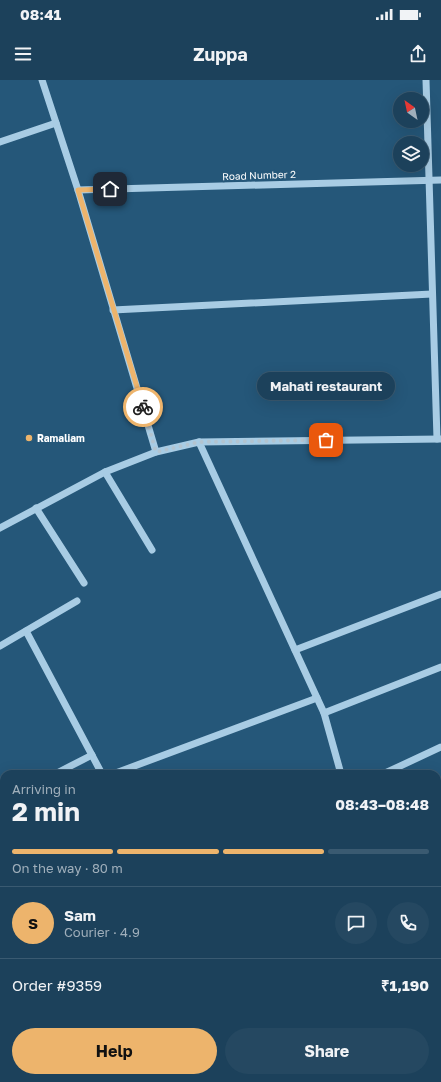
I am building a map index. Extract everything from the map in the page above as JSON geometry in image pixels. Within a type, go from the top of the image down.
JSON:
[{"type":"street","points":[[42,80],[78,190],[156,452]]},
{"type":"street","points":[[0,528],[105,472],[156,452],[199,442],[439,439],[432,294],[426,80]]},
{"type":"street","points":[[0,142],[56,123]]},
{"type":"street","name":"Road Number 2","points":[[78,190],[441,180]]},
{"type":"street","points":[[113,310],[432,294]]},
{"type":"street","points":[[199,442],[324,713],[340,770]]},
{"type":"street","points":[[105,472],[152,550]]},
{"type":"street","points":[[36,508],[84,584]]},
{"type":"street","points":[[295,650],[441,594]]},
{"type":"street","points":[[1,643],[26,631],[77,601]]},
{"type":"street","points":[[26,631],[100,770]]},
{"type":"street","points":[[324,713],[441,667]]},
{"type":"street","points":[[124,770],[317,698]]},
{"type":"street","points":[[392,770],[441,747]]},
{"type":"street","points":[[63,770],[92,755]]},
{"type":"way so far","points":[[143,407],[156,452],[199,442],[326,440]]},
{"type":"place","name":"Ramaliam","points":[[29,438]]},
{"type":"place","name":"Mahati restaurant","points":[[326,440]]},
{"type":"route","points":[[110,189],[78,190],[143,407]]}]
